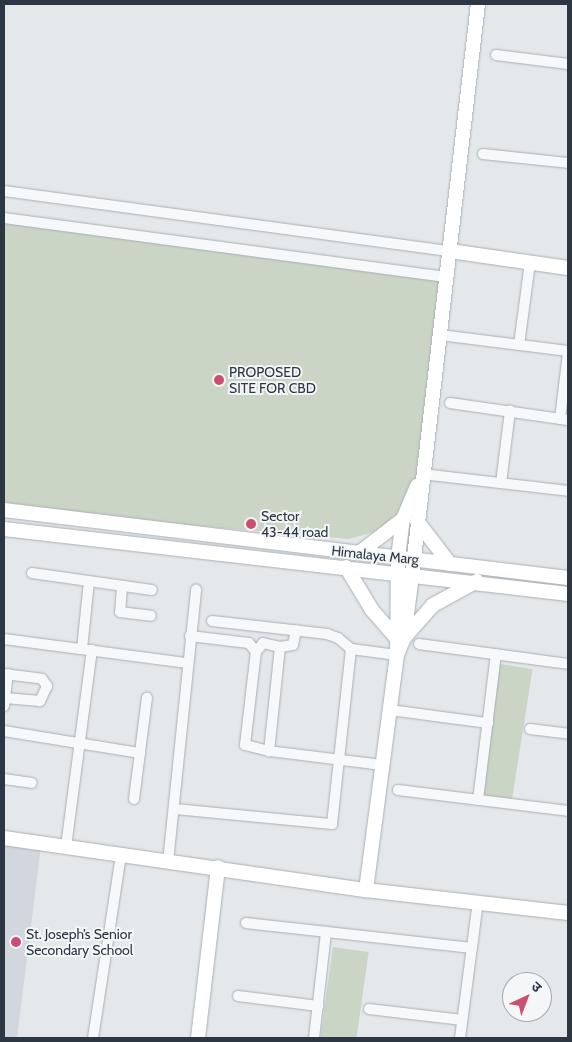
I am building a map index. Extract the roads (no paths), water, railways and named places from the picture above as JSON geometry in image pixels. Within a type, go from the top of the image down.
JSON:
[{"type":"street","points":[[366,890],[381,765],[400,638],[405,574],[413,559],[478,4]]},
{"type":"street","points":[[496,55],[568,64]]},
{"type":"street","points":[[483,154],[568,163]]},
{"type":"street","points":[[4,191],[568,268]]},
{"type":"street","points":[[4,218],[446,277]]},
{"type":"street","points":[[519,345],[530,263]]},
{"type":"street","points":[[440,335],[568,352],[564,419],[450,402]]},
{"type":"street","points":[[500,484],[510,411]]},
{"type":"street","points":[[422,474],[568,492]]},
{"type":"street","points":[[405,574],[398,558],[403,519],[422,474]]},
{"type":"street","name":"Himalaya Marg","points":[[4,510],[568,578]]},
{"type":"street","points":[[359,553],[403,519]]},
{"type":"street","points":[[417,521],[450,564]]},
{"type":"street","name":"Himalaya Marg","points":[[4,529],[476,581],[568,594]]},
{"type":"street","points":[[346,567],[372,610],[400,638]]},
{"type":"street","points":[[32,573],[152,590]]},
{"type":"street","points":[[66,847],[87,649],[88,581]]},
{"type":"street","points":[[400,638],[434,605],[476,581]]},
{"type":"street","points":[[122,586],[120,612],[152,616]]},
{"type":"street","points":[[168,862],[175,809],[187,663],[196,589]]},
{"type":"street","points":[[212,621],[296,630],[338,638],[351,648],[397,655]]},
{"type":"street","points":[[296,630],[292,645],[280,648],[263,643],[256,652],[245,746],[338,761],[381,765]]},
{"type":"street","points":[[190,636],[249,643],[256,652]]},
{"type":"street","points":[[4,639],[187,663]]},
{"type":"street","points":[[419,644],[568,664]]},
{"type":"street","points":[[268,751],[280,648]]},
{"type":"street","points":[[175,809],[332,824],[351,648]]},
{"type":"street","points":[[478,800],[496,654]]},
{"type":"street","points":[[6,674],[42,679],[47,686],[46,694],[40,701],[4,702],[6,674]]},
{"type":"street","points":[[134,799],[147,698]]},
{"type":"street","points":[[390,710],[488,723]]},
{"type":"street","points":[[530,729],[568,734]]},
{"type":"street","points":[[4,732],[140,753]]},
{"type":"street","points":[[4,779],[32,782]]},
{"type":"street","points":[[398,790],[568,811]]},
{"type":"street","points":[[4,838],[168,862],[218,867],[366,890],[478,901],[568,913]]},
{"type":"street","points":[[93,1038],[121,855]]},
{"type":"street","points":[[198,1038],[218,867]]},
{"type":"street","points":[[460,1038],[478,901]]},
{"type":"street","points":[[246,923],[472,948]]},
{"type":"street","points":[[314,1038],[326,932]]},
{"type":"street","points":[[238,996],[318,1006]]},
{"type":"street","points":[[369,1009],[462,1020]]},
{"type":"place","name":"PROPOSED SITE FOR CBD","points":[[219,380]]},
{"type":"place","name":"Sector 43-44 road","points":[[251,524]]},
{"type":"place","name":"St. Joseph’s Senior Secondary School","points":[[16,942]]}]
